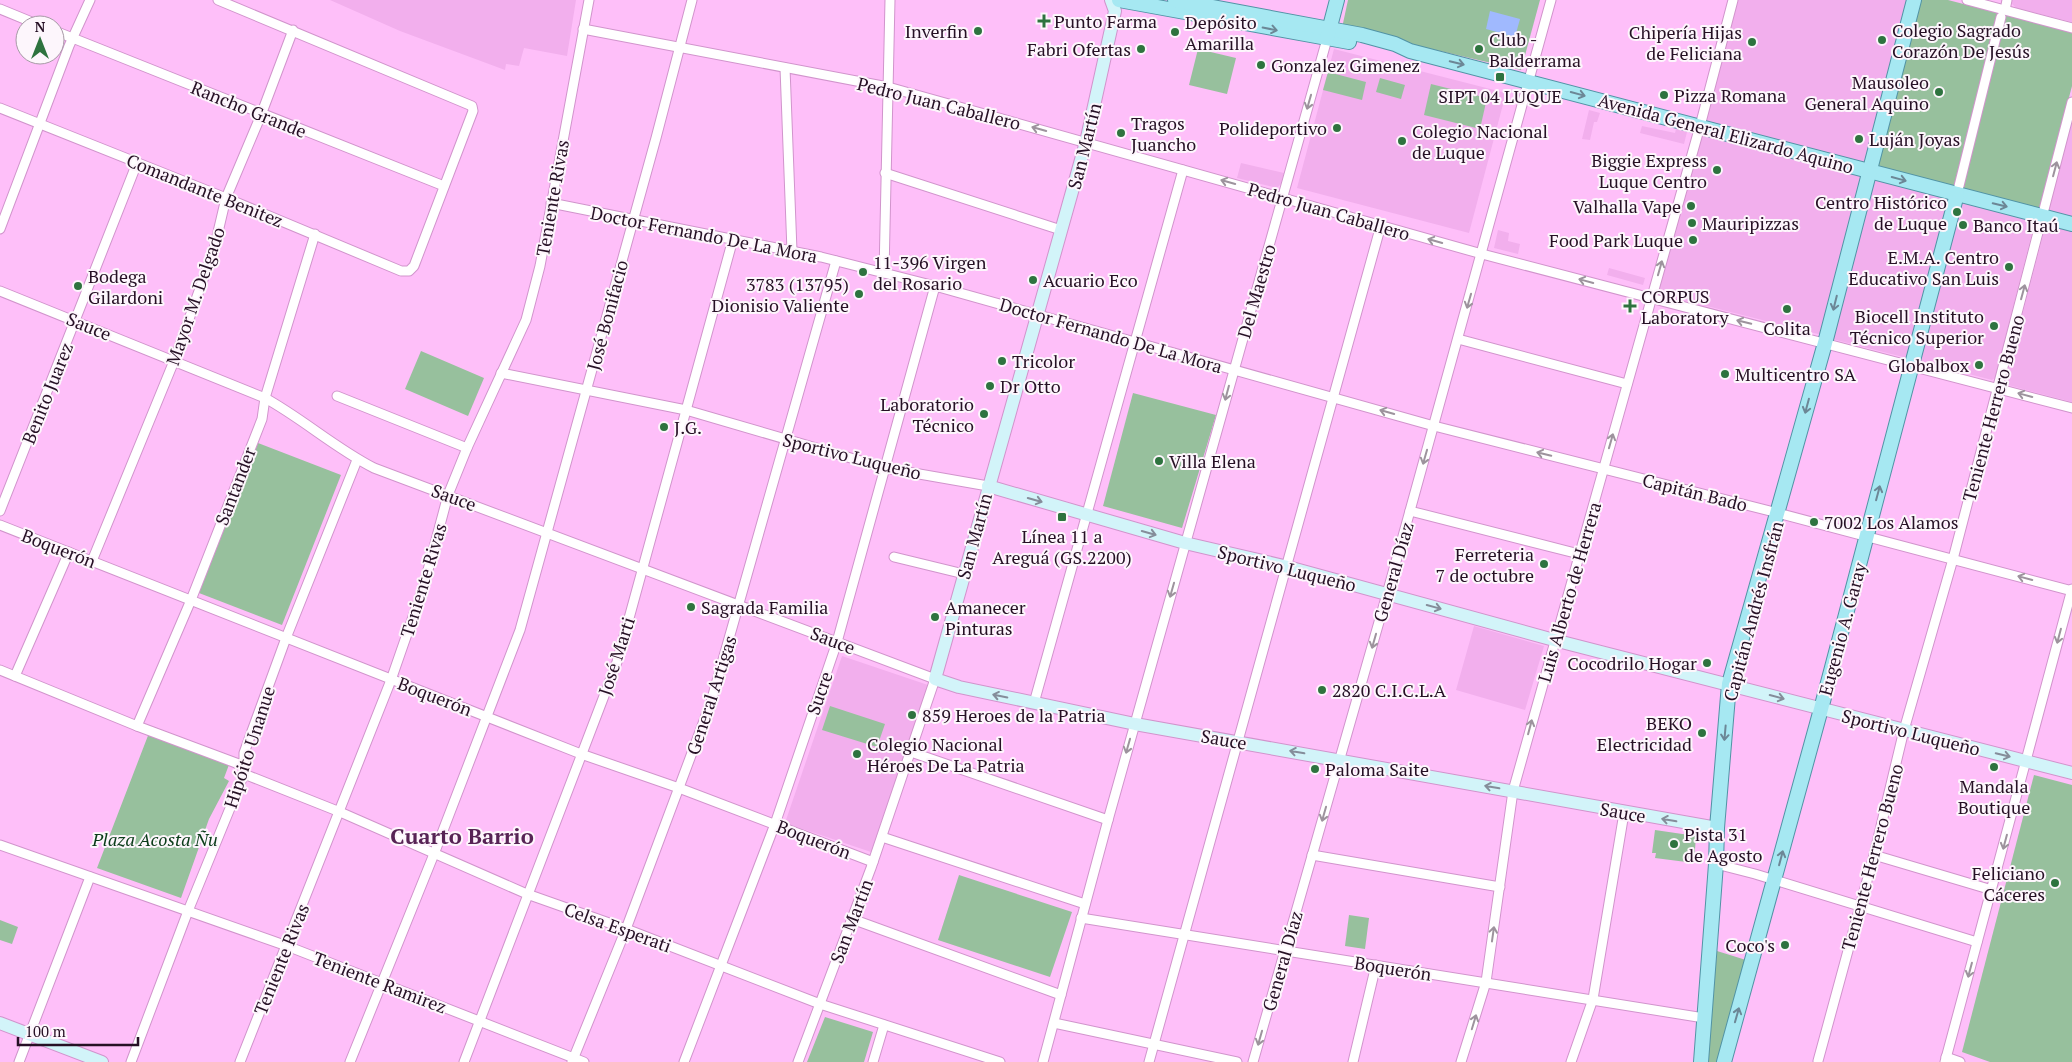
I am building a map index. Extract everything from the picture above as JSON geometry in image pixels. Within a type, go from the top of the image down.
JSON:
[{"type":"main road","name":"Avenida General Elizardo Aquino","points":[[1119,0],[1328,34]]},
{"type":"main road","name":"Avenida General Elizardo Aquino","points":[[1175,0],[1328,34],[1392,51],[1410,52],[1530,81],[2072,224]]},
{"type":"main road","points":[[1328,34],[1337,0]]},
{"type":"main road","name":"Capitán Andrés Insfrán","points":[[1701,1062],[1717,828],[1730,684],[1825,342],[1914,0]]},
{"type":"main road","name":"Eugenio A. Garay","points":[[1724,1062],[1821,709],[1957,194]]},
{"type":"street","points":[[0,229],[69,46],[74,39],[90,0]]},
{"type":"street","points":[[218,0],[464,101],[472,106],[472,111],[444,186]]},
{"type":"street","name":"Teniente Rivas","points":[[240,1062],[392,680],[424,585],[448,495],[467,448],[526,320],[540,266],[589,0]]},
{"type":"street","name":"José Bonifacio","points":[[350,1062],[434,854],[520,630],[634,220],[692,0]]},
{"type":"street","points":[[884,273],[890,0]]},
{"type":"street","name":"San Martín","points":[[798,1062],[882,837],[935,680],[1086,142],[1115,11],[1111,0]]},
{"type":"street","name":"General Díaz","points":[[1253,1062],[1387,594],[1551,0]]},
{"type":"street","name":"Luis Alberto de Herrera","points":[[1462,1062],[1486,982],[1513,791],[1700,126],[1733,0]]},
{"type":"street","points":[[1967,0],[2003,14],[2072,28]]},
{"type":"street","points":[[1957,194],[2007,0]]},
{"type":"street","points":[[0,9],[15,15]]},
{"type":"street","name":"Pedro Juan Caballero","points":[[583,29],[888,87],[1482,254],[2072,408]]},
{"type":"street","name":"Mayor M. Delgado","points":[[92,561],[174,361],[214,249],[226,198],[261,115],[293,30]]},
{"type":"street","name":"Del Maestro","points":[[1044,1062],[1085,901],[1328,34]]},
{"type":"street","name":"Rancho Grande","points":[[65,35],[261,115],[444,186]]},
{"type":"street","points":[[785,68],[792,251]]},
{"type":"street","name":"Teniente Herrero Bueno","points":[[1818,1061],[1874,855],[1904,730],[1953,559],[2072,102]]},
{"type":"street","name":"Comandante Benitez","points":[[0,108],[315,234],[401,271],[409,271],[414,266],[444,186]]},
{"type":"street","name":"Benito Juarez","points":[[0,512],[137,163]]},
{"type":"street","points":[[1034,703],[1133,342],[1183,170]]},
{"type":"street","points":[[885,173],[1061,230]]},
{"type":"street","name":"Doctor Fernando De La Mora","points":[[551,203],[792,251],[884,273],[1037,314],[1434,426]]},
{"type":"street","points":[[1149,1062],[1152,1044],[1288,567],[1381,225]]},
{"type":"street","name":"Santander","points":[[134,725],[191,600],[262,418],[265,398],[315,234]]},
{"type":"street","name":"José Marti","points":[[464,1062],[617,662],[733,239]]},
{"type":"street","name":"General Artigas","points":[[573,1059],[626,929],[711,702],[836,261]]},
{"type":"street","name":"Sucre","points":[[684,1062],[775,824],[836,642],[935,286]]},
{"type":"street","name":"Sauce","points":[[0,291],[265,398],[357,460],[374,468],[935,680],[959,687],[1135,724],[1513,791],[1624,813],[1717,828]]},
{"type":"street","points":[[1458,339],[1628,384]]},
{"type":"street","name":"Sportivo Luqueño","points":[[501,373],[586,392],[686,410],[885,468],[988,486],[1185,543],[1288,567],[1554,640],[2072,773]]},
{"type":"street","points":[[338,396],[467,448]]},
{"type":"street","name":"Capitán Bado","points":[[1434,426],[2072,590]]},
{"type":"street","name":"Hipóito Unanue","points":[[131,1062],[244,770],[244,753],[286,638],[357,460]]},
{"type":"street","points":[[1410,511],[1579,554]]},
{"type":"street","name":"Boquerón","points":[[0,525],[581,754],[679,788],[873,862]]},
{"type":"street","points":[[15,676],[69,552]]},
{"type":"street","points":[[894,557],[964,574]]},
{"type":"street","points":[[1960,1062],[1946,1059],[2072,590]]},
{"type":"street","points":[[0,670],[134,725]]},
{"type":"street","name":"Celsa Esperati","points":[[134,725],[244,770],[527,894],[722,965],[820,1004],[884,1025],[970,1057],[1000,1062]]},
{"type":"street","points":[[911,752],[1108,820]]},
{"type":"street","points":[[1571,1062],[1593,999],[1624,813]]},
{"type":"street","points":[[882,837],[1085,901]]},
{"type":"street","name":"Teniente Ramirez","points":[[0,845],[287,946],[584,1062]]},
{"type":"street","points":[[1312,855],[1500,887]]},
{"type":"street","points":[[1874,855],[1992,890]]},
{"type":"street","points":[[1716,864],[1978,942]]},
{"type":"street","points":[[19,1062],[90,877]]},
{"type":"street","name":"Boquerón","points":[[1081,918],[1704,1018]]},
{"type":"street","points":[[852,919],[1061,995]]},
{"type":"street","points":[[1353,1062],[1376,965]]},
{"type":"street","points":[[0,1023],[102,1062]]},
{"type":"street","points":[[1054,1023],[1237,1062]]},
{"type":"street","points":[[873,1062],[884,1025]]},
{"type":"shaded area","points":[[330,0],[576,0],[567,56],[524,48],[519,66],[506,64],[505,70],[400,31]]},
{"type":"shaded area","points":[[1738,0],[1909,0],[1864,164],[1707,122],[1706,118]]},
{"type":"shaded area","points":[[2012,0],[2072,0],[2072,22],[2016,8],[2012,4]]},
{"type":"shaded area","name":"Colegio Nacional de Luque","points":[[1334,49],[1506,93],[1469,233],[1297,188]]},
{"type":"shaded area","points":[[1589,110],[1600,113],[1597,122],[1594,122],[1590,140],[1582,139]]},
{"type":"shaded area","points":[[2072,120],[2072,219],[2051,213],[2049,210]]},
{"type":"shaded area","points":[[1642,126],[1675,133],[1676,129],[1687,132],[1684,144],[1640,133]]},
{"type":"shaded area","points":[[1703,133],[1862,175],[1822,335],[1659,294],[1658,290]]},
{"type":"shaded area","points":[[1241,163],[1284,173],[1281,184],[1277,188],[1237,178]]},
{"type":"shaded area","points":[[1873,179],[1949,197],[1907,358],[1832,339]]},
{"type":"shaded area","points":[[1962,200],[2035,221],[1995,378],[1992,380],[1919,361]]},
{"type":"shaded area","points":[[2046,224],[2072,229],[2072,402],[2008,385],[2005,382]]},
{"type":"shaded area","points":[[1498,230],[1509,233],[1508,241],[1520,244],[1518,254],[1494,248]]},
{"type":"shaded area","points":[[1609,268],[1645,278],[1643,285],[1607,275]]},
{"type":"shaded area","points":[[1474,626],[1544,646],[1525,710],[1456,690]]},
{"type":"shaded area","name":"Colegio Nacional Héroes De La Patria","points":[[842,656],[928,685],[871,852],[785,823]]},
{"type":"green space","name":"Club - Balderrama","points":[[1348,0],[1540,0],[1521,70],[1342,28]]},
{"type":"green space","points":[[1919,0],[1948,0],[2072,32],[2072,86],[2040,207],[2036,209],[1878,166]]},
{"type":"green space","points":[[1198,49],[1236,58],[1227,94],[1189,85]]},
{"type":"green space","points":[[1328,72],[1366,82],[1362,100],[1323,90]]},
{"type":"green space","points":[[1380,78],[1405,85],[1401,99],[1376,92]]},
{"type":"green space","points":[[1431,84],[1487,98],[1480,129],[1424,115]]},
{"type":"green space","points":[[421,351],[484,378],[468,416],[405,389]]},
{"type":"green space","name":"Villa Elena","points":[[1133,393],[1216,415],[1182,528],[1103,506]]},
{"type":"green space","points":[[258,443],[341,475],[282,625],[199,593]]},
{"type":"green space","points":[[830,706],[885,724],[877,747],[822,730]]},
{"type":"green space","name":"Plaza Acosta Ñu","points":[[149,733],[230,762],[224,778],[229,781],[209,819],[181,898],[97,868]]},
{"type":"green space","points":[[2034,775],[2072,785],[2072,1062],[1990,1062],[1962,1052]]},
{"type":"green space","name":"Pista 31 de Agosto","points":[[1655,830],[1696,836],[1694,863],[1655,858],[1656,853],[1652,853]]},
{"type":"green space","points":[[959,875],[1072,912],[1050,977],[938,940]]},
{"type":"green space","points":[[1349,915],[1369,918],[1365,949],[1345,946]]},
{"type":"green space","points":[[0,920],[18,927],[12,944],[0,940]]},
{"type":"green space","points":[[1717,951],[1746,960],[1717,1062],[1707,1062]]},
{"type":"green space","points":[[825,1017],[873,1032],[864,1062],[807,1062]]},
{"type":"water","points":[[1490,11],[1520,19],[1515,37],[1486,29]]},
{"type":"place","name":"Punto Farma","points":[[1044,21]]},
{"type":"place","name":"Inverfin","points":[[978,31]]},
{"type":"place","name":"Depósito Amarilla","points":[[1175,32]]},
{"type":"place","name":"Colegio Sagrado Corazón De Jesús","points":[[1882,40]]},
{"type":"place","name":"Chipería Hijas de Feliciana","points":[[1752,42]]},
{"type":"place","name":"Fabri Ofertas","points":[[1141,49]]},
{"type":"place","name":"Club - Balderrama","points":[[1479,49]]},
{"type":"place","name":"Gonzalez Gimenez","points":[[1261,65]]},
{"type":"place","name":"SIPT 04 LUQUE","points":[[1500,77]]},
{"type":"place","name":"Mausoleo General Aquino","points":[[1939,92]]},
{"type":"place","name":"Pizza Romana","points":[[1664,95]]},
{"type":"place","name":"Polideportivo","points":[[1337,128]]},
{"type":"place","name":"Tragos Juancho","points":[[1121,133]]},
{"type":"place","name":"Luján Joyas","points":[[1859,139]]},
{"type":"place","name":"Colegio Nacional de Luque","points":[[1402,141]]},
{"type":"place","name":"Biggie Express Luque Centro","points":[[1717,170]]},
{"type":"place","name":"Valhalla Vape","points":[[1691,206]]},
{"type":"place","name":"Centro Histórico de Luque","points":[[1957,212]]},
{"type":"place","name":"Mauripizzas","points":[[1692,223]]},
{"type":"place","name":"Banco Itaú","points":[[1963,225]]},
{"type":"place","name":"Food Park Luque","points":[[1693,240]]},
{"type":"place","name":"E.M.A. Centro Educativo San Luis","points":[[2009,267]]},
{"type":"place","name":"11-396 Virgen del Rosario","points":[[863,272]]},
{"type":"place","name":"Acuario Eco","points":[[1033,280]]},
{"type":"place","name":"Bodega Gilardoni","points":[[78,286]]},
{"type":"place","name":"3783 (13795) Dionisio Valiente","points":[[859,294]]},
{"type":"place","name":"CORPUS Laboratory","points":[[1630,306]]},
{"type":"place","name":"Colita","points":[[1787,309]]},
{"type":"place","name":"Biocell Instituto Técnico Superior","points":[[1994,326]]},
{"type":"place","name":"Tricolor","points":[[1002,361]]},
{"type":"place","name":"Globalbox","points":[[1979,365]]},
{"type":"place","name":"Multicentro SA","points":[[1725,374]]},
{"type":"place","name":"Dr Otto","points":[[990,386]]},
{"type":"place","name":"Laboratorio Técnico","points":[[984,414]]},
{"type":"place","name":"J.G.","points":[[664,427]]},
{"type":"place","name":"Villa Elena","points":[[1159,461]]},
{"type":"place","name":"Línea 11 a Areguá (GS.2200)","points":[[1062,517]]},
{"type":"place","name":"7002 Los Alamos","points":[[1814,522]]},
{"type":"place","name":"Ferreteria 7 de octubre","points":[[1544,564]]},
{"type":"place","name":"Sagrada Familia","points":[[691,607]]},
{"type":"place","name":"Amanecer Pinturas","points":[[935,617]]},
{"type":"place","name":"Cocodrilo Hogar","points":[[1707,663]]},
{"type":"place","name":"2820 C.I.C.L.A","points":[[1322,690]]},
{"type":"place","name":"859 Heroes de la Patria","points":[[912,715]]},
{"type":"place","name":"BEKO Electricidad","points":[[1702,733]]},
{"type":"place","name":"Colegio Nacional Héroes De La Patria","points":[[857,754]]},
{"type":"place","name":"Mandala Boutique","points":[[1994,767]]},
{"type":"place","name":"Paloma Saite","points":[[1315,769]]},
{"type":"place","name":"Pista 31 de Agosto","points":[[1674,844]]},
{"type":"place","name":"Feliciano Cáceres","points":[[2055,883]]},
{"type":"place","name":"Coco's","points":[[1785,945]]},
{"type":"district","name":"Cuarto Barrio","points":[[462,835]]}]
